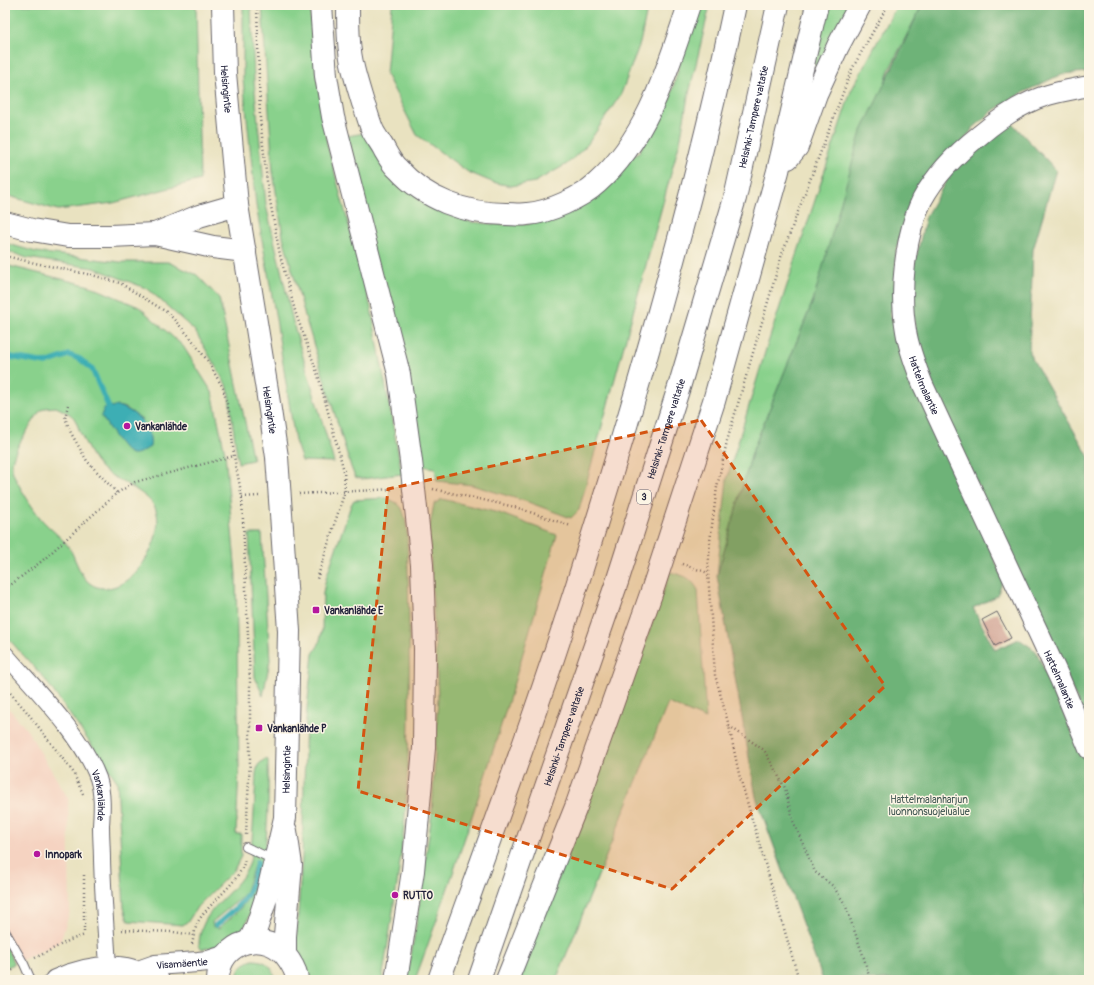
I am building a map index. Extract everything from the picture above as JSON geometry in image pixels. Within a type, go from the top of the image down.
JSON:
[{"type":"main road","name":"Helsingintie","points":[[223,5],[225,73],[237,205],[277,457],[289,631],[285,818],[291,865],[285,953]]},
{"type":"main road","points":[[322,5],[326,76],[333,117],[399,374],[422,565],[425,649],[424,748],[413,871],[396,980]]},
{"type":"main road","points":[[348,5],[349,43],[357,83],[374,132],[396,168],[411,182],[428,194],[450,205],[480,213],[528,214],[551,208],[581,195],[596,184],[623,155],[634,138],[656,96],[677,42],[689,5]]},
{"type":"main road","points":[[439,980],[526,736],[582,570],[638,388],[692,188],[735,5]]},
{"type":"main road","name":"Helsinki-Tampere valtatie","points":[[479,980],[618,582],[680,384],[735,198],[778,5]]},
{"type":"main road","points":[[507,980],[576,807],[651,594],[714,401],[778,171],[816,5]]},
{"type":"main road","points":[[778,171],[797,147],[816,94],[838,46],[860,5]]},
{"type":"main road","points":[[155,234],[199,216],[237,205]]},
{"type":"main road","points":[[5,223],[32,230],[68,236],[155,234],[213,247],[245,251]]},
{"type":"main road","name":"Helsingintie","points":[[249,942],[257,926],[267,895],[285,818]]},
{"type":"main road","points":[[218,980],[220,967],[227,955],[241,944],[258,941],[267,942],[285,953],[292,964],[297,980]]},
{"type":"street","name":"Hattelmalantie","points":[[1089,86],[1047,95],[1016,110],[988,128],[959,151],[944,168],[922,200],[906,250],[903,295],[905,330],[912,359],[1060,679],[1089,749]]},
{"type":"street","name":"Vankanlähde","points":[[5,654],[47,702],[75,738],[91,763],[98,779],[102,799],[102,888],[108,967]]},
{"type":"street","name":"Visamäentie","points":[[138,971],[155,964],[208,961],[227,955]]},
{"type":"street","name":"Visamäentie","points":[[54,980],[80,970],[108,967],[127,968],[159,980]]},
{"type":"lane","points":[[246,847],[274,860]]},
{"type":"lane","points":[[5,931],[24,964],[31,980]]},
{"type":"path","points":[[257,5],[260,118],[270,198],[280,255],[296,314],[318,375],[344,471],[345,491],[317,579]]},
{"type":"path","points":[[800,980],[739,774],[729,726],[714,674],[708,573],[710,541],[717,487],[727,441],[782,254],[852,69],[888,5]]},
{"type":"path","points":[[5,256],[35,264],[92,274],[120,283],[168,313],[190,336],[203,354],[223,388],[230,416],[234,456],[242,497],[250,681],[250,760],[246,847],[242,869],[198,921],[188,963]]},
{"type":"path","points":[[68,404],[65,418],[71,433],[87,461],[117,493]]},
{"type":"path","points":[[5,589],[42,561],[117,493],[136,482],[234,456]]},
{"type":"path","points":[[425,488],[515,507],[572,526]]},
{"type":"path","points":[[345,491],[400,489]]},
{"type":"path","points":[[680,564],[708,573]]},
{"type":"path","name":"Vankanlähde","points":[[5,687],[27,712],[73,772],[83,796]]},
{"type":"path","points":[[729,726],[764,750],[784,788],[793,821],[815,872],[833,886],[845,904],[870,980]]},
{"type":"path","points":[[84,873],[84,935]]},
{"type":"highlighted area","points":[[701,420],[885,686],[672,889],[358,791],[388,489]]},
{"type":"shaded area","name":"Innopark","points":[[5,704],[27,730],[68,798],[70,911],[60,942],[5,968]]},
{"type":"green space","points":[[5,5],[196,5],[200,180],[113,203],[58,210],[5,195]]},
{"type":"green space","points":[[243,5],[251,5],[254,81],[266,205],[294,326],[334,462],[302,461],[295,441],[256,205],[243,79]]},
{"type":"green space","points":[[262,5],[310,5],[312,42],[327,144],[371,308],[402,474],[362,479],[355,477],[307,323],[283,237],[273,172]]},
{"type":"green space","points":[[392,5],[648,5],[640,43],[621,94],[587,145],[567,164],[535,182],[511,186],[492,182],[468,172],[417,135],[386,74]]},
{"type":"green space","points":[[696,5],[710,5],[687,102],[681,137],[579,510],[571,518],[528,502],[472,485],[437,481],[435,468],[422,466],[347,136],[365,133],[419,200],[443,213],[471,222],[504,225],[529,224],[639,152],[670,99]]},
{"type":"green space","points":[[826,5],[849,5],[820,66],[816,67],[813,63]]},
{"type":"green space","points":[[897,5],[922,5],[889,70],[813,301],[753,450],[717,576],[727,479],[766,349],[851,91]]},
{"type":"green space","name":"Hattelmalanharjun luonnonsuojelualue","points":[[922,5],[1089,5],[1089,72],[1062,74],[1022,93],[994,110],[973,128],[903,225],[896,251],[895,300],[890,314],[1003,579],[997,596],[973,608],[995,650],[1019,639],[1036,651],[1089,771],[1089,980],[823,980],[756,797],[717,576],[753,450],[813,301],[860,135]]},
{"type":"green space","points":[[1012,123],[1056,170],[1033,250],[1029,353],[1089,457],[1089,726],[936,395],[915,336],[913,307],[914,267],[926,216],[952,171],[988,139]]},
{"type":"green space","points":[[5,243],[36,252],[120,262],[168,262],[197,275],[219,298],[253,460],[238,463],[228,388],[195,331],[148,289],[94,268],[27,258],[5,250]]},
{"type":"green space","points":[[5,265],[90,286],[139,307],[183,346],[212,392],[225,453],[236,575],[239,769],[236,834],[241,834],[241,856],[234,870],[197,907],[189,920],[183,925],[128,921],[124,908],[117,781],[44,678],[5,635]],"holes":[[[117,406],[126,408],[142,420],[104,409]],[[56,407],[74,418],[97,464],[112,476],[141,493],[153,504],[156,510],[158,522],[156,536],[151,550],[133,575],[122,583],[110,588],[97,587],[86,580],[68,546],[39,516],[24,494],[13,472],[13,461],[18,446],[39,412],[45,408]]]},
{"type":"green space","points":[[386,498],[400,506],[405,517],[407,529],[409,689],[407,785],[394,908],[382,980],[312,980],[302,968],[296,942],[302,857],[306,717],[313,654],[319,644],[322,631],[323,593],[326,578],[351,505],[354,500]]},
{"type":"green space","points":[[442,499],[499,513],[557,535],[525,647],[473,815],[415,980],[407,980],[432,813],[438,697],[429,531],[434,504]]},
{"type":"green space","points":[[249,534],[262,534],[270,660],[263,696],[255,677]]},
{"type":"green space","points":[[670,572],[689,579],[698,590],[706,719],[668,703],[556,980],[518,980],[601,768]]},
{"type":"green space","points":[[265,759],[268,760],[266,837],[263,868],[257,894],[245,927],[241,932],[226,942],[214,947],[202,949],[199,946],[200,933],[205,922],[211,912],[242,878],[249,864],[254,815],[256,773],[258,765]],"holes":[[[257,859],[257,878],[247,900],[237,912],[219,928],[213,927],[212,922],[242,897],[246,891],[255,862]]]},
{"type":"green space","points":[[5,943],[14,964],[5,968]]},
{"type":"green space","points":[[253,960],[262,961],[268,965],[273,971],[275,980],[237,980],[241,967]]},
{"type":"water","name":"Vankanlähde","points":[[117,406],[124,408],[142,420],[149,432],[150,447],[139,453],[132,454],[119,443],[101,416],[104,408]]},
{"type":"building","points":[[997,612],[1011,638],[995,646],[982,620]]},
{"type":"waterway","points":[[5,356],[46,363],[69,355],[80,359],[92,369],[109,408]]},
{"type":"waterway","points":[[216,925],[239,905],[249,891],[255,874],[257,862]]},
{"type":"place","name":"Vankanlähde","points":[[127,426]]},
{"type":"place","name":"Vankanlähde E","points":[[316,610]]},
{"type":"place","name":"Vankanlähde P","points":[[259,728]]},
{"type":"place","name":"Innopark","points":[[37,854]]},
{"type":"place","name":"RUTTO","points":[[395,895]]}]
